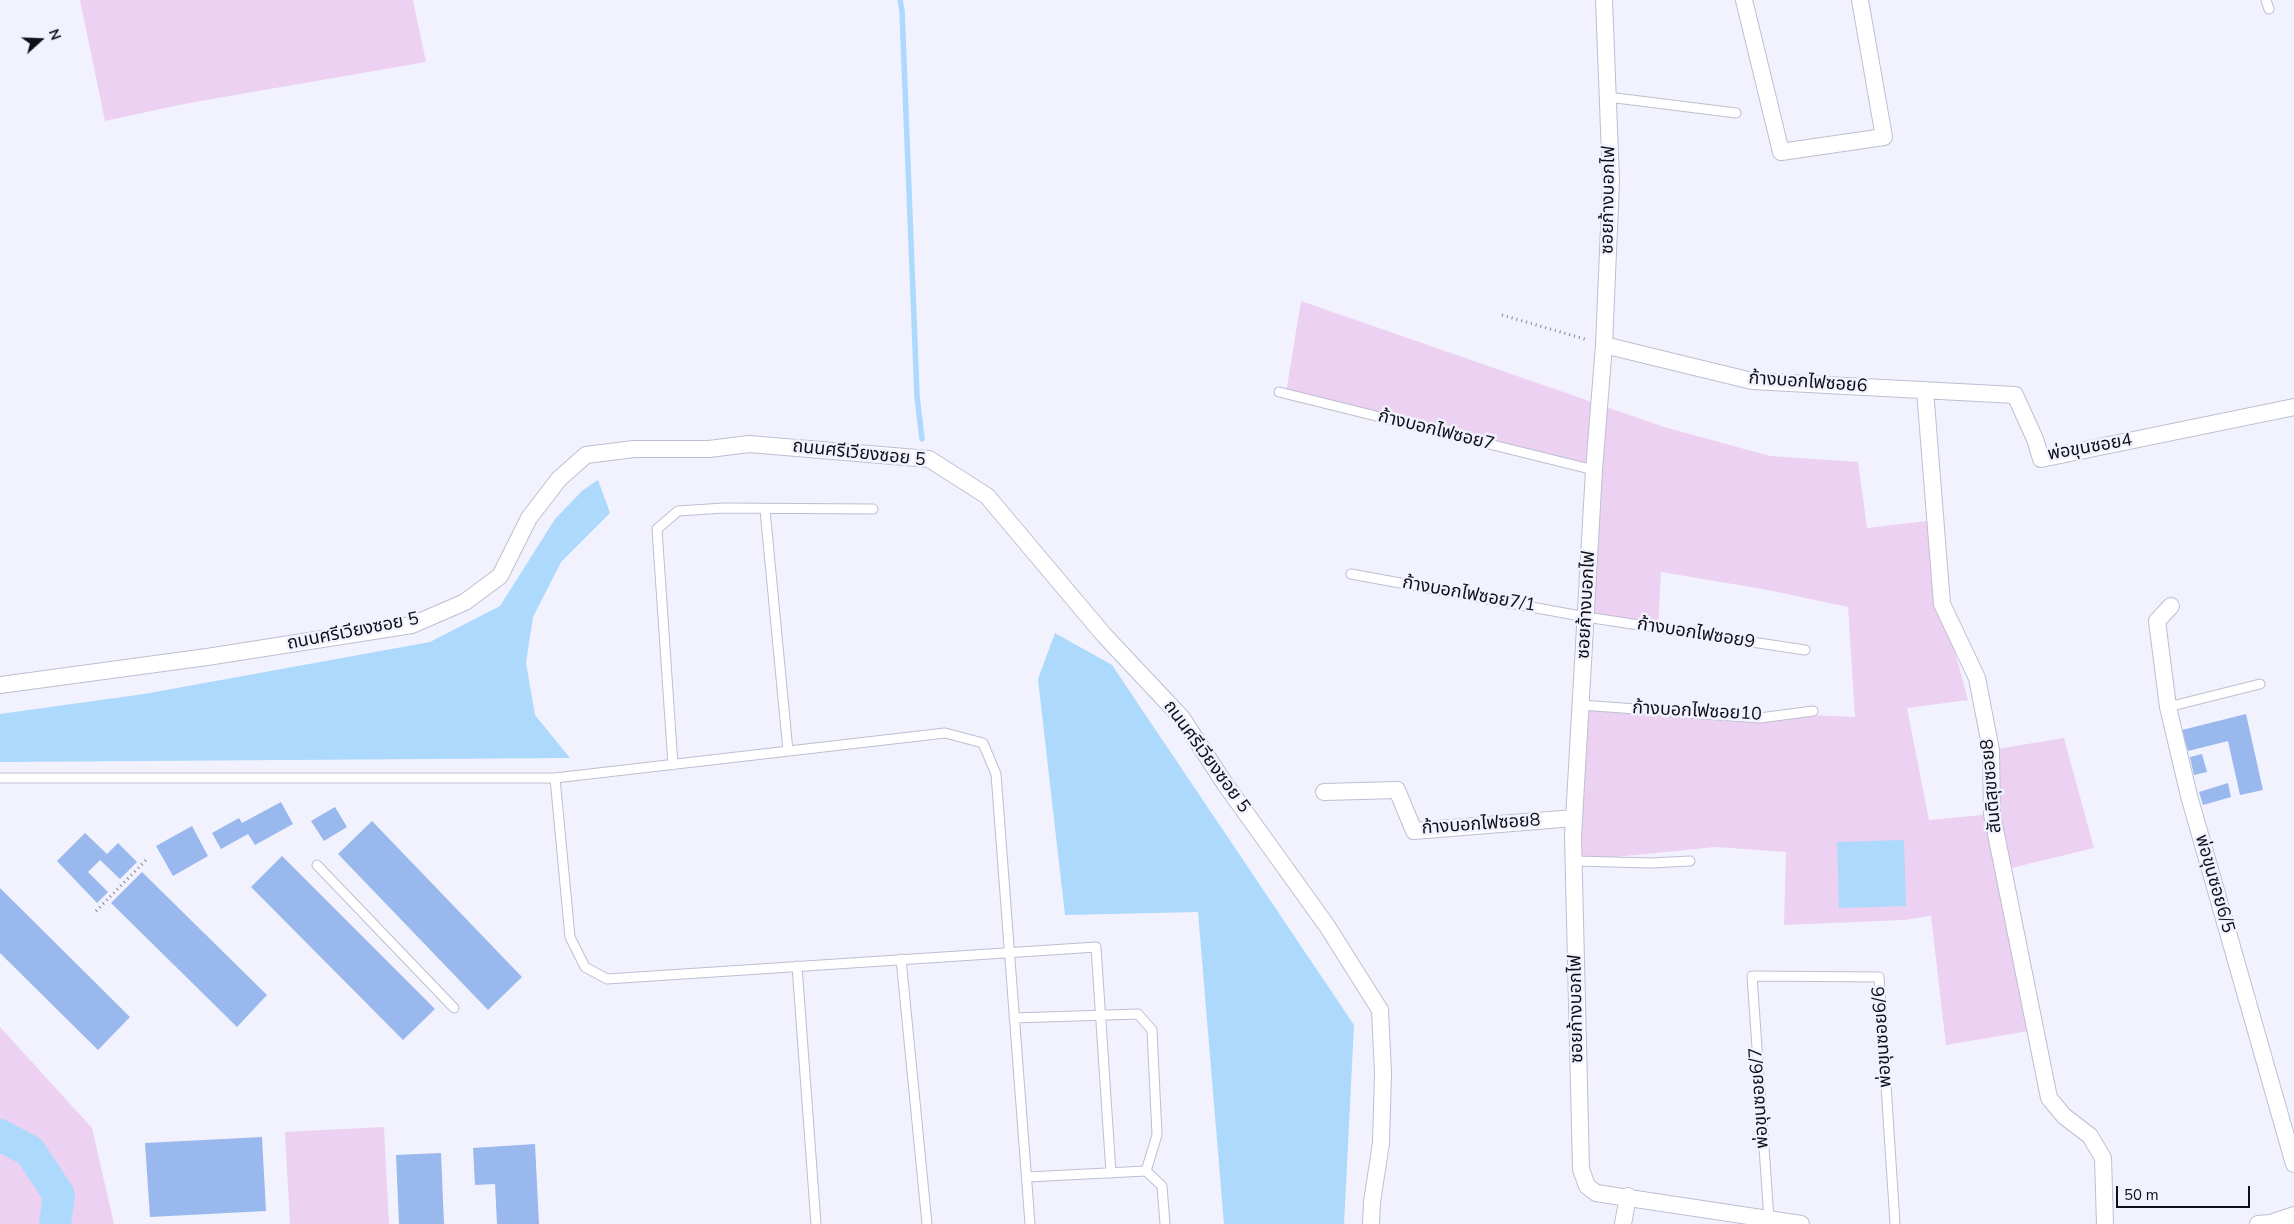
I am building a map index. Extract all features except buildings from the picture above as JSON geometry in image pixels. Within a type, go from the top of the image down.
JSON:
[{"type":"street","name":"ซอยก้างบอกไฟ","points":[[1604,0],[1611,181],[1604,345],[1594,470],[1574,818],[1574,861],[1581,1169],[1586,1186],[1596,1193],[1628,1196]]},
{"type":"street","points":[[1744,0],[1781,152],[1884,137],[1860,0]]},
{"type":"street","name":"ก้างบอกไฟซอย6","points":[[1604,345],[1752,381],[1925,390]]},
{"type":"street","name":"พ่อขุนซอย4","points":[[1925,390],[2015,395],[2035,439],[2041,459],[2294,407]]},
{"type":"street","name":"สันติสุขซอย8","points":[[1925,390],[1942,604],[1977,678],[1991,750],[1992,814],[2049,1098],[2064,1116],[2090,1136],[2103,1158],[2105,1224]]},
{"type":"street","name":"ถนนศรีเวียงซอย 5","points":[[0,685],[207,657],[412,625],[465,602],[500,576],[529,518],[559,479],[586,455],[634,449],[709,449],[749,444],[929,459],[987,496],[1104,635],[1182,718],[1225,784],[1327,926],[1380,1010],[1383,1073],[1381,1143],[1372,1202],[1371,1224]]},
{"type":"street","name":"พ่อขุนซอย6/5","points":[[2172,606],[2156,621],[2168,707],[2190,796],[2294,1164]]},
{"type":"street","name":"ก้างบอกไฟซอย8","points":[[1324,792],[1396,790],[1414,831],[1574,818]]},
{"type":"street","points":[[1623,1224],[1628,1196],[1759,1220],[1801,1224]]},
{"type":"street","points":[[2258,1224],[2270,1224],[2294,1215]]},
{"type":"lane","points":[[1608,97],[1736,113]]},
{"type":"lane","name":"ก้างบอกไฟซอย7","points":[[1278,392],[1594,470]]},
{"type":"lane","points":[[673,765],[657,529],[678,511],[724,508],[766,510],[873,509]]},
{"type":"lane","points":[[766,510],[788,751]]},
{"type":"lane","name":"ก้างบอกไฟซอย7/1","points":[[1351,574],[1586,617]]},
{"type":"lane","name":"ก้างบอกไฟซอย9","points":[[1586,617],[1805,650]]},
{"type":"lane","points":[[2168,707],[2260,684]]},
{"type":"lane","name":"ก้างบอกไฟซอย10","points":[[1581,705],[1760,718],[1813,711]]},
{"type":"lane","points":[[0,778],[555,778],[945,733],[983,743],[996,774],[1030,1224]]},
{"type":"lane","points":[[555,778],[570,936],[584,967],[607,979],[1096,947],[1111,1173]]},
{"type":"lane","points":[[1574,861],[1651,863],[1690,861]]},
{"type":"lane","points":[[317,865],[454,1008]]},
{"type":"lane","points":[[901,959],[927,1224]]},
{"type":"lane","points":[[797,966],[816,1224]]},
{"type":"lane","name":"พ่อขุนซอย6/7","points":[[1752,976],[1759,1220]]},
{"type":"lane","name":"พ่อขุนซอย6/6","points":[[1752,976],[1879,977],[1895,1224]]},
{"type":"lane","points":[[1014,1018],[1138,1014],[1152,1030],[1158,1135],[1146,1171]]},
{"type":"lane","points":[[1027,1178],[1146,1171],[1162,1186],[1165,1224]]},
{"type":"path","points":[[1502,315],[1604,345]]},
{"type":"path","points":[[96,911],[147,859]]},
{"type":"shaded area","points":[[80,0],[413,0],[426,62],[189,103],[105,121]]},
{"type":"shaded area","points":[[1301,301],[1664,427],[1770,456],[1858,462],[1867,528],[1936,520],[1942,604],[1968,700],[1907,708],[1929,820],[1992,814],[1991,750],[2064,738],[2094,848],[2003,870],[2035,1030],[1946,1045],[1931,916],[1904,920],[1784,925],[1786,852],[1716,847],[1574,861],[1581,705],[1855,717],[1848,607],[1768,590],[1661,572],[1658,628],[1586,617],[1594,470],[1286,393]]},
{"type":"shaded area","points":[[0,1027],[92,1128],[114,1224],[0,1224]]},
{"type":"shaded area","points":[[384,1127],[389,1224],[290,1224],[285,1132]]},
{"type":"water","points":[[598,480],[610,513],[561,562],[533,617],[526,663],[535,715],[570,758],[0,762],[0,714],[144,694],[430,642],[500,606],[555,519],[583,490]]},
{"type":"water","points":[[1055,633],[1112,665],[1354,1025],[1344,1224],[1224,1224],[1198,912],[1065,915],[1038,679]]},
{"type":"water","points":[[1904,840],[1906,906],[1839,908],[1837,842]]},
{"type":"waterway","points":[[900,0],[902,10],[917,396],[922,439]]},
{"type":"waterway","points":[[0,1135],[30,1151],[59,1195],[55,1224]]}]
